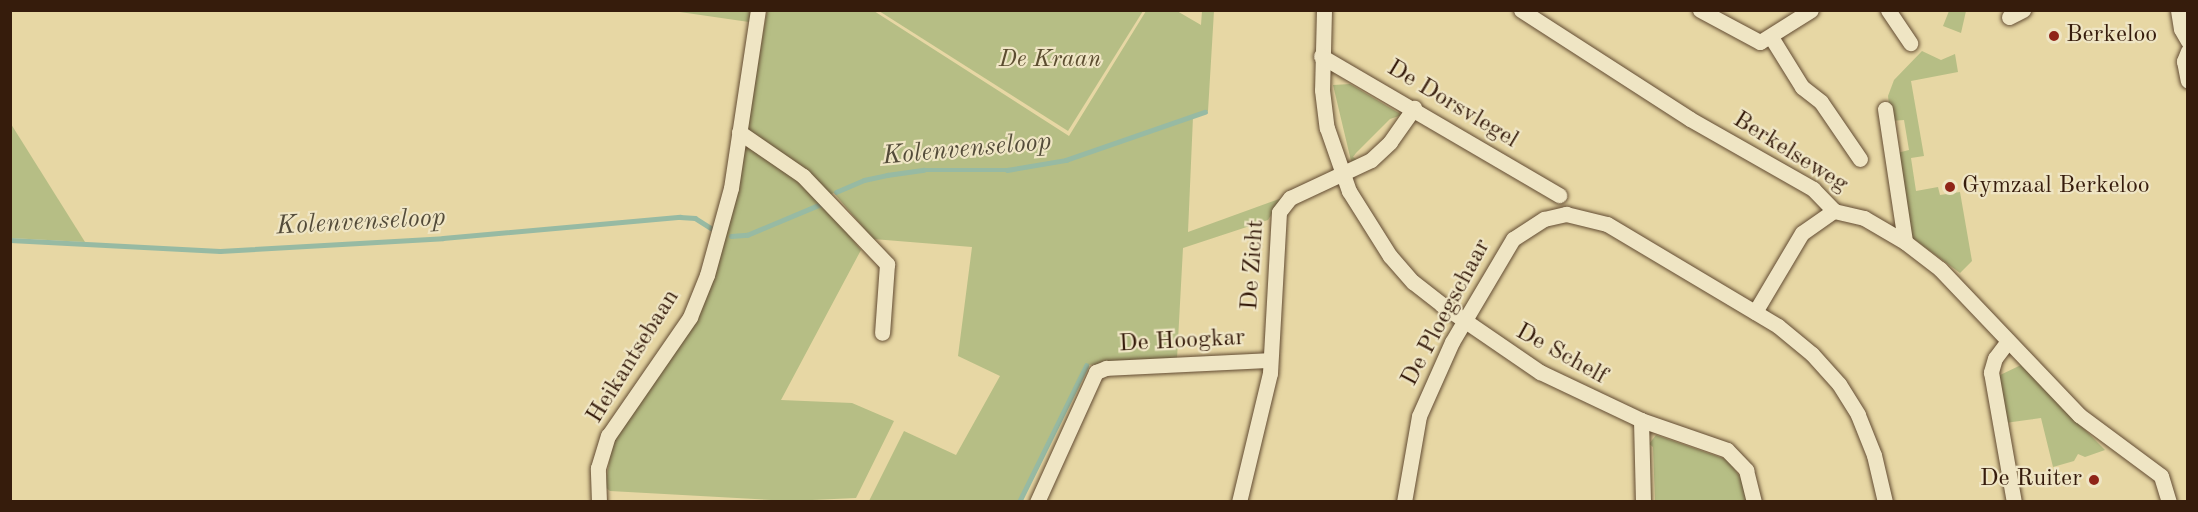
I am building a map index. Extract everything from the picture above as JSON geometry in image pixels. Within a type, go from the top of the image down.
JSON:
[{"type":"street","name":"Heikantsebaan","points":[[599,501],[598,468],[608,436],[690,316],[707,275],[731,188],[758,10]]},
{"type":"street","points":[[1324,10],[1321,56],[1327,128],[1343,175],[1366,221],[1390,256],[1413,282],[1464,321]]},
{"type":"street","name":"Berkelseweg","points":[[1521,10],[1690,119],[1814,189],[1834,211],[1864,218],[1905,242],[1940,269],[2079,415],[2161,476],[2169,501]]},
{"type":"street","points":[[1700,10],[1751,40],[1760,42],[1811,10]]},
{"type":"street","points":[[1888,10],[1910,43]]},
{"type":"street","points":[[2178,10],[2181,29],[2187,41]]},
{"type":"street","points":[[1771,37],[1802,87],[1821,102],[1860,159]]},
{"type":"street","points":[[2187,51],[2184,61],[2187,81]]},
{"type":"street","name":"De Dorsvlegel","points":[[1321,56],[1414,108],[1559,195]]},
{"type":"street","name":"De Zicht","points":[[1239,501],[1268,391],[1279,212],[1290,198],[1366,163],[1390,142],[1414,108]]},
{"type":"street","points":[[1885,109],[1905,242]]},
{"type":"street","points":[[739,132],[803,176],[887,264],[882,333]]},
{"type":"street","points":[[1755,312],[1802,233],[1834,211]]},
{"type":"street","name":"De Ploegschaar","points":[[1404,501],[1412,444],[1424,402],[1464,321],[1513,239],[1544,219],[1566,214],[1607,224],[1755,312],[1796,340],[1839,384],[1867,436],[1885,501]]},
{"type":"street","name":"De Schelf","points":[[1464,321],[1548,376],[1641,420],[1727,450],[1746,470],[1754,501]]},
{"type":"street","points":[[2008,341],[1995,358],[1991,372],[2014,501]]},
{"type":"street","name":"De Hoogkar","points":[[1037,501],[1096,372],[1106,368],[1270,360]]},
{"type":"street","points":[[1641,420],[1643,501]]},
{"type":"green space","points":[[673,11],[751,11],[749,22]]},
{"type":"green space","points":[[767,11],[874,11],[1069,136],[1146,11],[1177,11],[1201,25],[1202,11],[1214,11],[1208,111],[1193,117],[1188,232],[1282,198],[1268,220],[1183,248],[1177,359],[1087,365],[1018,501],[869,501],[904,431],[956,455],[1000,376],[958,356],[972,247],[873,239],[834,193],[820,199],[861,250],[781,400],[852,403],[894,421],[856,498],[790,501],[610,491],[605,487],[613,440],[687,330],[744,146]]},
{"type":"green space","name":"De Kraan","points":[[879,11],[1143,11],[1068,131]]},
{"type":"green space","points":[[1949,11],[1966,11],[1961,33],[1943,26]]},
{"type":"green space","points":[[1922,51],[1941,60],[1955,54],[1958,72],[1911,81],[1924,156],[1911,158],[1916,191],[1938,187],[1940,195],[1960,192],[1972,261],[1960,273],[1910,236],[1897,153],[1909,150],[1904,120],[1891,121],[1888,96],[1894,80]]},
{"type":"green space","points":[[1350,84],[1402,115],[1390,119],[1356,153],[1353,157],[1359,161],[1352,165],[1333,85]]},
{"type":"green space","points":[[11,124],[85,242],[11,238]]},
{"type":"green space","points":[[2021,365],[2105,450],[2085,457],[2078,454],[2074,461],[2053,467],[2041,418],[2005,423],[1996,377]]},
{"type":"green space","points":[[1656,435],[1728,460],[1742,480],[1746,501],[1655,501],[1653,447],[1649,444]]},
{"type":"waterway","name":"Kolenvenseloop","points":[[836,192],[864,180],[887,175],[924,170],[1007,170],[1066,160],[1205,112]]},
{"type":"waterway","name":"Kolenvenseloop","points":[[731,236],[747,235],[821,204]]},
{"type":"waterway","name":"Kolenvenseloop","points":[[10,240],[220,251],[443,238],[680,217],[695,218],[711,228]]},
{"type":"waterway","points":[[1019,502],[1086,366]]},
{"type":"place","name":"Berkeloo","points":[[2054,36]]},
{"type":"place","name":"Gymzaal Berkeloo","points":[[1950,187]]},
{"type":"place","name":"De Ruiter","points":[[2094,480]]}]
